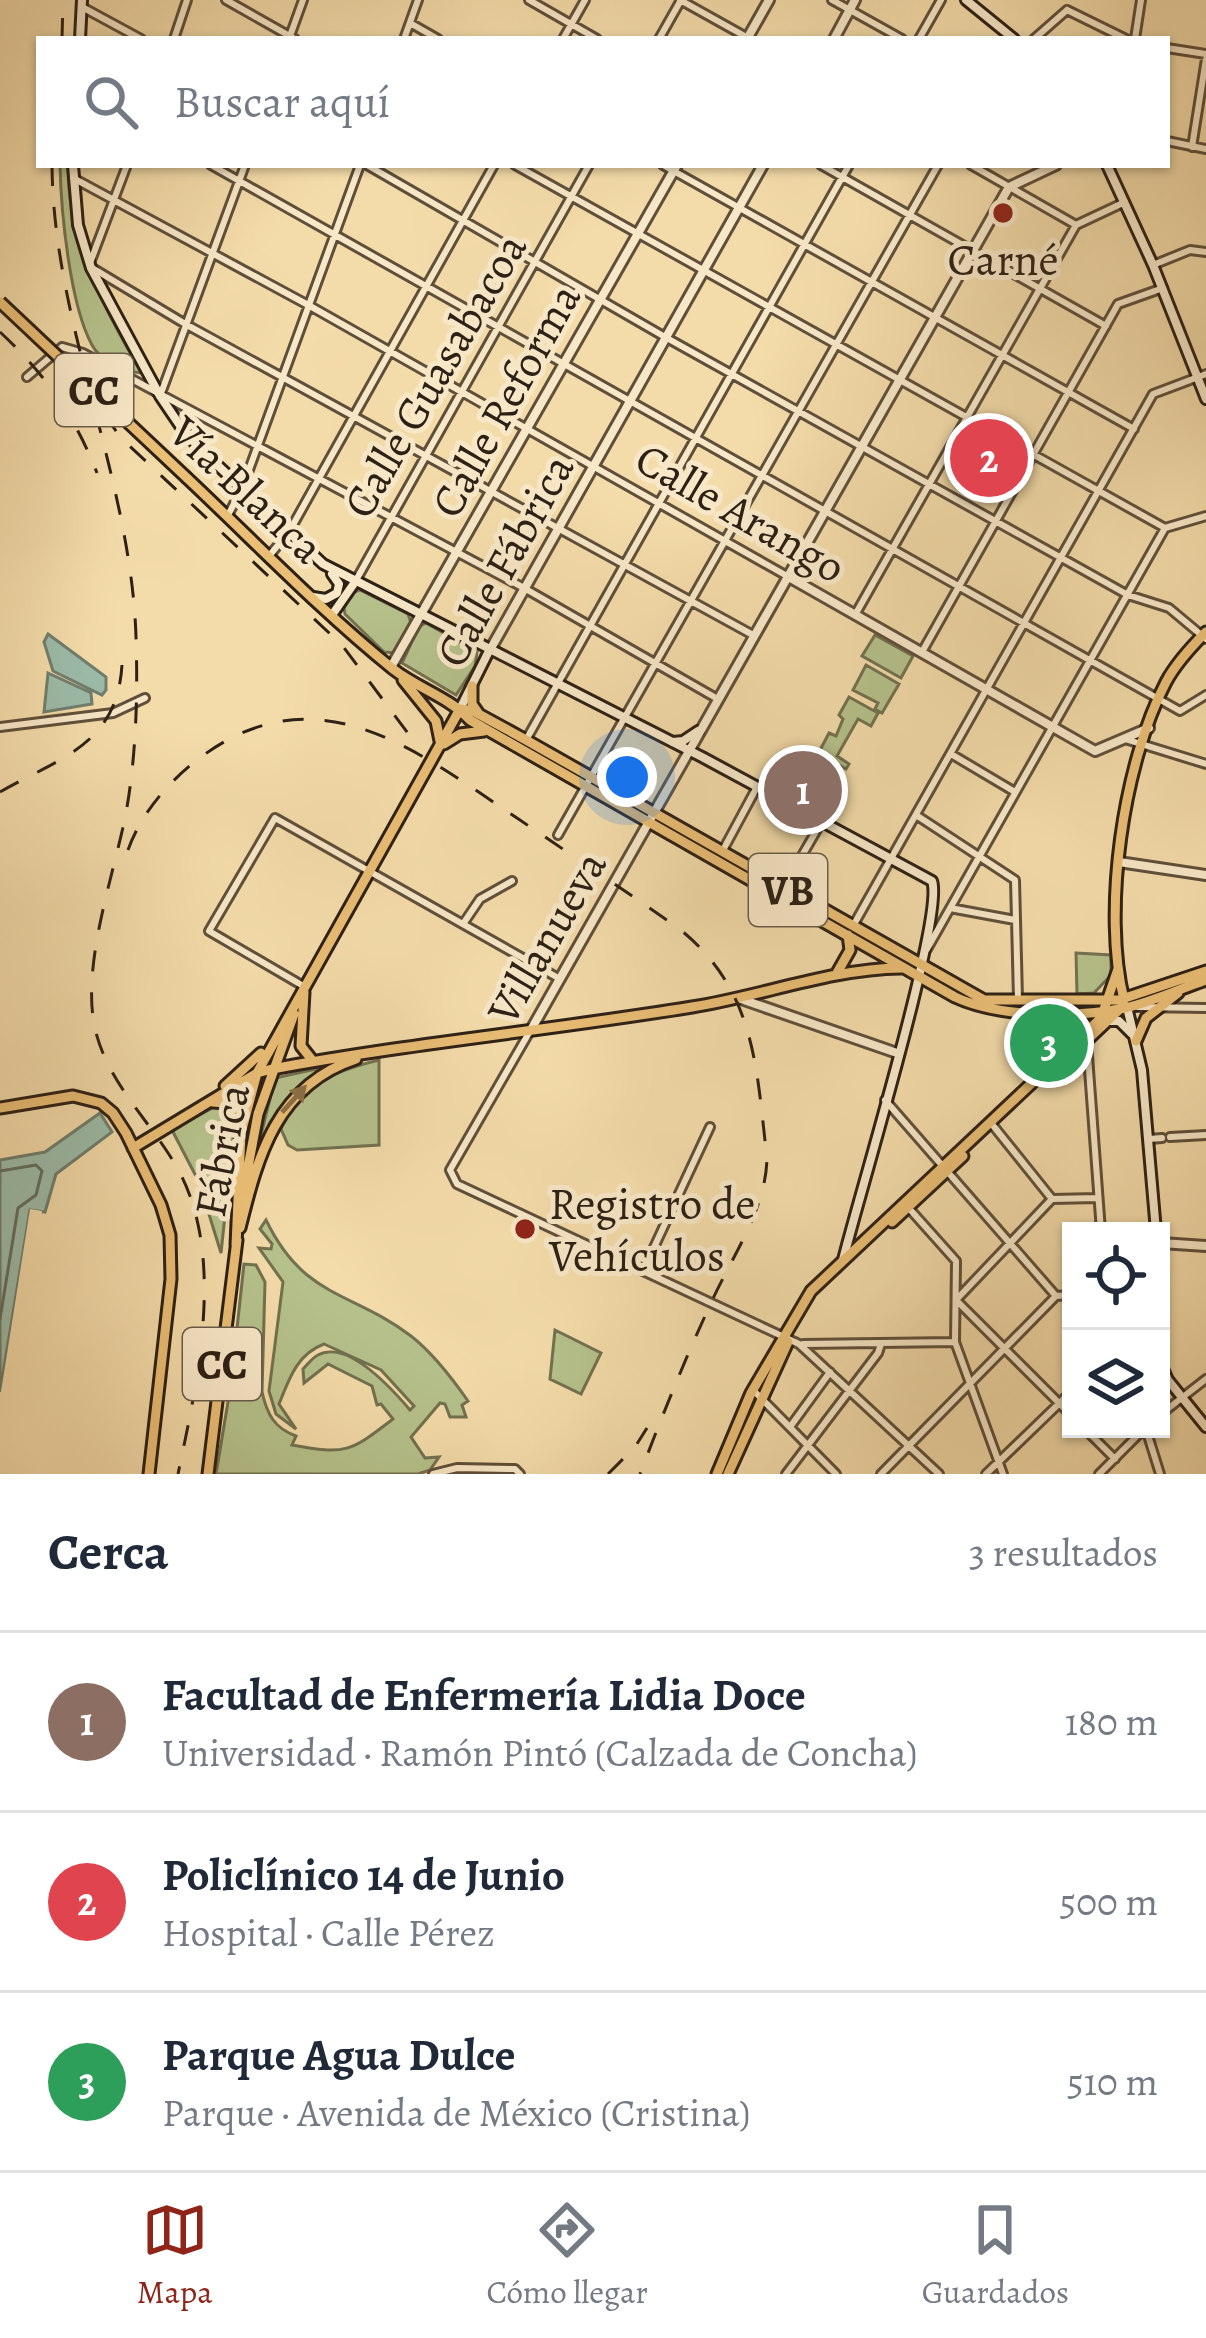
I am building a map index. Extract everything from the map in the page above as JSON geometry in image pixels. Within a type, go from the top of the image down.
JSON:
[{"type":"main road","name":"Vía Blanca","points":[[0,302],[393,669],[495,734],[984,1000],[1109,1010]]},
{"type":"main road","points":[[993,1125],[1109,1010],[1124,1005],[1118,969],[1119,862],[1128,793],[1158,699],[1178,663],[1205,636]]},
{"type":"main road","points":[[393,669],[436,721],[440,747],[468,732],[495,734]]},
{"type":"main road","points":[[472,686],[472,704],[479,714]]},
{"type":"main road","name":"Vía Blanca","points":[[460,709],[526,740],[589,782]]},
{"type":"main road","name":"Calle Fábrica","points":[[256,1073],[460,709]]},
{"type":"main road","name":"Vía Blanca","points":[[654,818],[784,888],[903,968]]},
{"type":"main road","points":[[835,975],[849,955],[850,931]]},
{"type":"main road","name":"Vía Blanca","points":[[920,967],[983,1009],[1012,1012],[1109,1010],[1192,984],[1206,975]]},
{"type":"main road","points":[[875,969],[920,967]]},
{"type":"main road","points":[[133,1148],[196,1107],[272,1069],[394,1046],[741,999],[835,975],[920,967]]},
{"type":"main road","points":[[716,1474],[810,1301],[840,1265],[1087,1042],[1109,1010],[1118,969]]},
{"type":"main road","name":"Vía Blanca","points":[[1124,1005],[1206,975]]},
{"type":"main road","points":[[1136,1041],[1142,1023],[1158,1006],[1192,984]]},
{"type":"main road","points":[[304,987],[301,1046],[314,1061]]},
{"type":"main road","name":"Calle Fábrica","points":[[272,1069],[304,987]]},
{"type":"main road","points":[[196,1107],[250,1066],[274,1037]]},
{"type":"main road","points":[[236,1245],[265,1145],[294,1095],[337,1065],[394,1046]]},
{"type":"main road","name":"Fábrica","points":[[208,1474],[252,1138],[272,1069]]},
{"type":"main road","name":"Fábrica","points":[[236,1245],[241,1133],[256,1073]]},
{"type":"main road","points":[[0,1108],[65,1096],[89,1098],[113,1113],[165,1215],[171,1249],[169,1306],[149,1474]]},
{"type":"main road","points":[[196,1107],[226,1102],[238,1115],[241,1133]]},
{"type":"main road","points":[[728,1474],[757,1393]]},
{"type":"street","points":[[175,36],[187,0]]},
{"type":"street","points":[[226,0],[288,36]]},
{"type":"street","points":[[292,36],[303,0]]},
{"type":"street","points":[[405,36],[418,0]]},
{"type":"street","points":[[530,0],[592,36]]},
{"type":"street","points":[[565,36],[585,0]]},
{"type":"street","points":[[661,36],[681,0],[743,36]]},
{"type":"street","points":[[750,36],[769,0]]},
{"type":"street","points":[[832,0],[852,5],[898,36]]},
{"type":"street","points":[[921,36],[941,0]]},
{"type":"street","points":[[966,0],[1009,36]]},
{"type":"street","points":[[1037,36],[1067,10],[1069,0]]},
{"type":"street","points":[[1136,36],[1141,0]]},
{"type":"street","points":[[80,36],[82,4],[136,36]]},
{"type":"street","points":[[836,36],[852,5]]},
{"type":"street","points":[[1067,10],[1120,36]]},
{"type":"street","points":[[410,23],[433,36]]},
{"type":"street","points":[[1170,49],[1206,57],[1192,147]]},
{"type":"street","points":[[1170,142],[1206,149]]},
{"type":"street","points":[[73,168],[78,225],[90,266],[160,396],[185,433],[323,564],[340,588]]},
{"type":"street","points":[[90,266],[126,168]]},
{"type":"street","points":[[216,168],[1180,711],[1206,695]]},
{"type":"street","points":[[160,396],[244,168]]},
{"type":"street","points":[[227,517],[242,489],[362,168]]},
{"type":"street","points":[[368,168],[1127,595],[1168,608],[1205,636]]},
{"type":"street","points":[[269,556],[289,532],[492,168]]},
{"type":"street","points":[[520,168],[1165,528],[1206,516]]},
{"type":"street","name":"Calle Guasabacoa","points":[[332,615],[355,583],[587,168]]},
{"type":"street","points":[[675,168],[1134,429]]},
{"type":"street","name":"Calle Reforma","points":[[393,669],[675,168]]},
{"type":"street","name":"Calle Fábrica","points":[[460,709],[761,168]]},
{"type":"street","points":[[826,168],[1106,326]]},
{"type":"street","points":[[526,740],[847,168]]},
{"type":"street","points":[[558,835],[936,168]]},
{"type":"street","points":[[976,168],[1076,225]]},
{"type":"street","points":[[1009,187],[1050,168]]},
{"type":"street","points":[[1108,168],[1201,376],[1206,399]]},
{"type":"street","name":"Calle Arango","points":[[73,178],[594,465],[1095,751],[1149,728]]},
{"type":"street","name":"Villanueva","points":[[642,1273],[466,1190],[450,1175],[1009,187]]},
{"type":"street","points":[[855,615],[1076,225],[1125,202]]},
{"type":"street","points":[[1153,265],[1190,250],[1206,252]]},
{"type":"street","points":[[90,266],[187,325],[753,635]]},
{"type":"street","points":[[922,652],[1118,304],[1162,288]]},
{"type":"street","points":[[27,376],[67,347],[458,552],[716,698]]},
{"type":"street","points":[[850,931],[1153,394],[1201,376]]},
{"type":"street","points":[[920,967],[1165,528]]},
{"type":"street","points":[[323,564],[822,820],[927,877],[935,887],[920,967],[840,1265]]},
{"type":"street","points":[[313,597],[330,598],[344,576]]},
{"type":"street","points":[[0,727],[113,713],[146,698]]},
{"type":"street","points":[[666,740],[682,741],[698,731]]},
{"type":"street","name":"Calle Arango","points":[[1124,739],[1206,764]]},
{"type":"street","points":[[951,754],[1016,793]]},
{"type":"street","points":[[722,853],[757,787]]},
{"type":"street","points":[[916,815],[1015,880],[1018,1003]]},
{"type":"street","points":[[304,987],[209,932],[274,818],[560,979]]},
{"type":"street","points":[[784,888],[822,820]]},
{"type":"street","points":[[1119,862],[1206,875]]},
{"type":"street","points":[[464,924],[481,899],[512,881]]},
{"type":"street","points":[[950,908],[1015,920]]},
{"type":"street","points":[[776,1013],[773,1004],[781,990]]},
{"type":"street","points":[[741,999],[897,1053]]},
{"type":"street","points":[[1155,1222],[1136,1041],[1124,1005],[1206,1008]]},
{"type":"street","points":[[1109,1010],[1136,1041]]},
{"type":"street","points":[[1087,1042],[1100,1222]]},
{"type":"street","points":[[885,1099],[1056,1296]]},
{"type":"street","points":[[993,1125],[1052,1199]]},
{"type":"street","points":[[710,1127],[642,1273],[791,1340],[939,1474]]},
{"type":"street","points":[[1149,1139],[1206,1135]]},
{"type":"street","points":[[956,1300],[1052,1199],[1099,1198]]},
{"type":"street","points":[[906,1204],[956,1262],[955,1342],[1003,1474]]},
{"type":"street","points":[[1170,1244],[1206,1246]]},
{"type":"street","points":[[881,1474],[1056,1296],[1062,1296]]},
{"type":"street","points":[[956,1300],[1062,1406]]},
{"type":"street","points":[[791,1340],[955,1342]]},
{"type":"street","points":[[786,1474],[881,1344]]},
{"type":"street","points":[[790,1427],[830,1372]]},
{"type":"street","points":[[1170,1378],[1206,1427]]},
{"type":"street","points":[[1170,1406],[1206,1379]]},
{"type":"street","points":[[757,1393],[836,1474]]},
{"type":"street","points":[[986,1474],[1062,1400]]},
{"type":"street","points":[[1094,1438],[1115,1459]]},
{"type":"street","points":[[1099,1474],[1136,1438]]},
{"type":"street","points":[[1148,1438],[1160,1474]]},
{"type":"street","points":[[434,1474],[461,1468],[515,1469],[520,1474]]},
{"type":"green space","points":[[60,168],[68,168],[74,222],[90,274],[141,373],[120,367],[92,345],[78,307]]},
{"type":"green space","points":[[360,590],[408,614],[411,623],[396,653],[384,652],[345,614],[351,593]]},
{"type":"green space","points":[[426,623],[477,652],[475,666],[456,695],[402,663],[419,626]]},
{"type":"green space","points":[[875,635],[913,656],[901,678],[862,656]]},
{"type":"green space","points":[[866,665],[899,684],[882,713],[875,709],[878,703],[853,690]]},
{"type":"green space","points":[[849,697],[878,713],[871,726],[858,719],[837,756],[849,764],[846,769],[818,754],[829,733],[836,736],[843,719],[839,715]]},
{"type":"green space","points":[[1076,953],[1111,955],[1111,975],[1094,993],[1077,994]]},
{"type":"green space","points":[[1094,1018],[1045,1065],[1037,1063],[1026,1021]]},
{"type":"green space","points":[[379,1060],[379,1145],[297,1150],[288,1145],[281,1129],[307,1090],[348,1069]]},
{"type":"green space","points":[[325,1067],[284,1106],[256,1156],[275,1078]]},
{"type":"green space","points":[[216,1106],[226,1108],[235,1121],[221,1253],[199,1182],[172,1130]]},
{"type":"green space","points":[[266,1220],[296,1265],[313,1280],[411,1336],[468,1401],[462,1405],[466,1417],[450,1417],[440,1403],[411,1437],[425,1458],[439,1457],[430,1470],[418,1474],[216,1474],[244,1264],[256,1265],[265,1282],[262,1392],[273,1419],[296,1436],[292,1445],[347,1448],[393,1419],[377,1405],[372,1386],[328,1364],[304,1383],[303,1369],[318,1355],[330,1352],[356,1360],[410,1410],[414,1406],[381,1370],[324,1344],[301,1361],[279,1404],[296,1429],[276,1414],[269,1391],[283,1282],[259,1248],[271,1249],[260,1229]]},
{"type":"green space","points":[[555,1330],[601,1353],[581,1394],[550,1379]]},
{"type":"water","points":[[48,634],[106,677],[102,695],[53,671],[44,642]]},
{"type":"water","points":[[48,673],[91,693],[92,704],[44,712]]},
{"type":"water","points":[[100,1113],[112,1132],[56,1174],[45,1212],[30,1210],[0,1392],[0,1160],[45,1152]]},
{"type":"pier","points":[[30,1209],[42,1211],[41,1217],[35,1216],[6,1393],[0,1398]]},
{"type":"railway","points":[[62,36],[63,0]]},
{"type":"railway","points":[[52,168],[65,283],[121,518],[136,637],[132,774],[92,974],[94,1024],[117,1081],[175,1164],[191,1198],[204,1275],[200,1357],[178,1474]]},
{"type":"railway","points":[[0,332],[57,397],[97,473]]},
{"type":"railway","points":[[104,414],[121,438],[342,645],[419,748]]},
{"type":"railway","points":[[0,792],[64,758],[97,731],[118,692],[122,665]]},
{"type":"railway","points":[[128,850],[158,798],[201,757],[244,732],[286,721],[327,721],[366,730],[442,768],[677,927],[703,951],[723,976],[748,1031],[767,1158],[765,1177],[754,1214],[692,1345],[640,1474]]},
{"type":"railway","points":[[608,1474],[647,1428]]},
{"type":"place","name":"Carné","points":[[1003,213]]},
{"type":"place","name":"Policlínico 14 de Junio","points":[[989,458]]},
{"type":"place","name":"Facultad de Enfermería Lidia Doce","points":[[803,790]]},
{"type":"place","name":"Parque Agua Dulce","points":[[1049,1043]]},
{"type":"place","name":"Registro de Vehículos","points":[[525,1229]]}]
